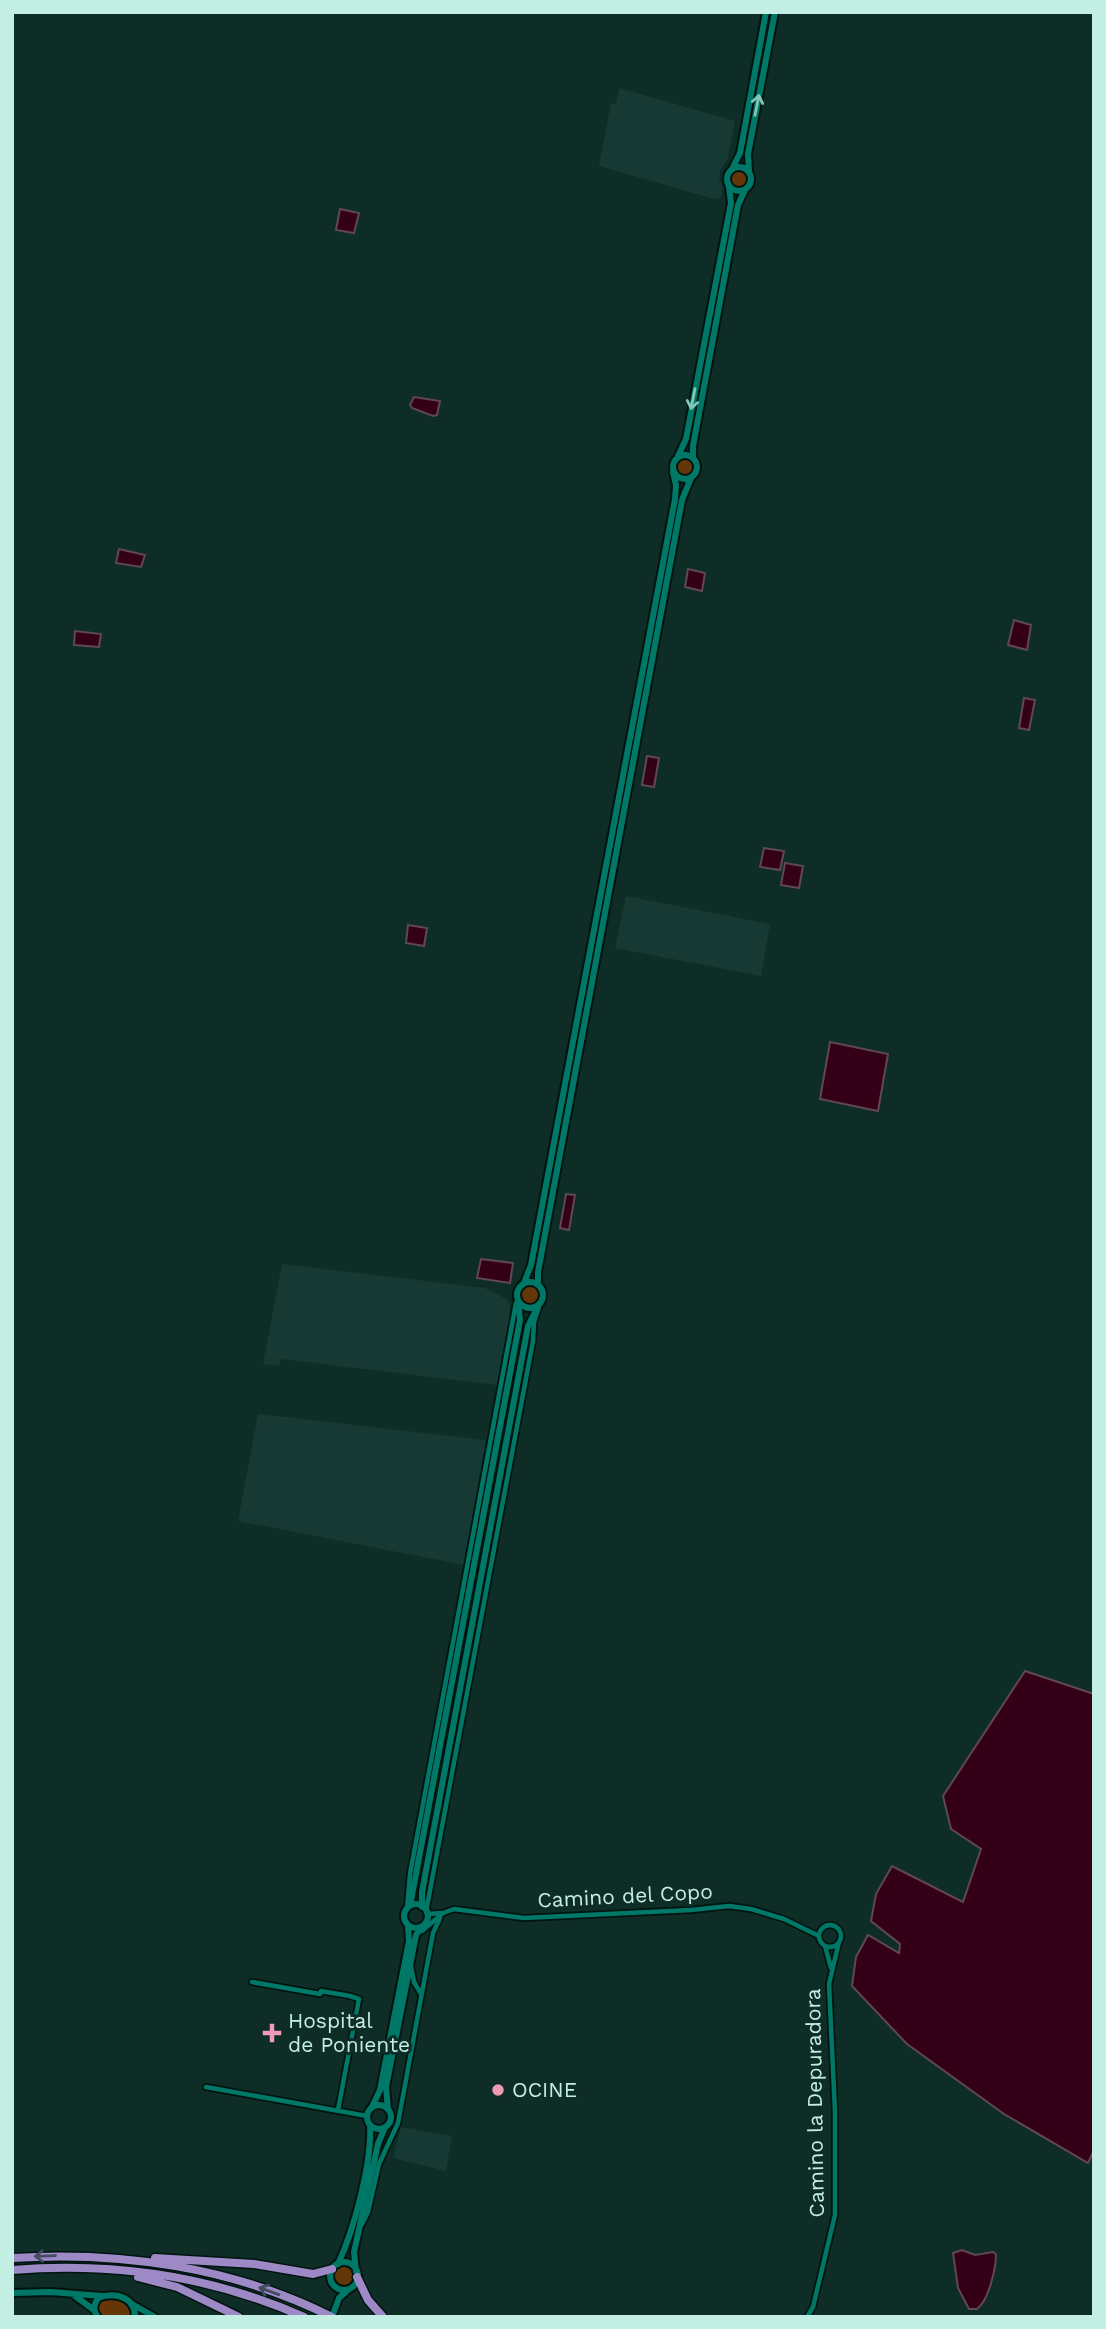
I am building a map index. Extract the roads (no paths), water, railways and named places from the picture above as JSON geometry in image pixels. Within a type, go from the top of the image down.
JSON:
[{"type":"highway","points":[[76,2256],[142,2260],[198,2270],[256,2286],[332,2317]]},
{"type":"highway","points":[[12,2258],[164,2258],[254,2264],[313,2274],[335,2266]]},
{"type":"highway","points":[[12,2270],[76,2267],[140,2272],[196,2281],[253,2297],[304,2317]]},
{"type":"highway","points":[[76,2267],[159,2281],[202,2298],[239,2317]]},
{"type":"highway","points":[[357,2274],[368,2300],[383,2317]]},
{"type":"main road","points":[[332,2317],[338,2291],[331,2280],[335,2266],[349,2242],[371,2143],[367,2116],[380,2090],[409,1941],[404,1916],[409,1907],[520,1320],[518,1289],[524,1283],[531,1265],[675,499],[673,465],[686,439],[731,202],[726,178],[740,153],[766,12]]},
{"type":"main road","points":[[338,2299],[355,2284],[357,2274],[354,2252],[378,2144],[391,2119],[386,2087],[415,1935],[426,1917],[422,1892],[527,1326],[541,1301],[538,1272],[681,500],[697,470],[693,446],[738,205],[751,183],[748,154],[775,12]]},
{"type":"main road","points":[[732,169],[739,167],[749,172]]},
{"type":"main road","points":[[729,187],[736,192],[745,190]]},
{"type":"main road","points":[[678,456],[693,458]]},
{"type":"main road","points":[[673,472],[679,478],[691,478]]},
{"type":"main road","points":[[524,1283],[538,1285]]},
{"type":"main road","points":[[517,1300],[528,1308],[541,1301]]},
{"type":"main road","points":[[409,1907],[426,1917]]},
{"type":"main road","points":[[408,1926],[415,1928],[426,1917]]},
{"type":"main road","points":[[372,2107],[380,2105],[388,2109]]},
{"type":"main road","points":[[370,2125],[377,2129],[385,2127]]},
{"type":"main road","points":[[335,2266],[346,2263],[357,2274]]},
{"type":"main road","points":[[335,2287],[349,2289]]},
{"type":"main road","points":[[12,2293],[116,2295],[155,2317]]},
{"type":"main road","points":[[70,2294],[96,2315]]},
{"type":"main road","points":[[96,2315],[98,2298],[103,2296]]},
{"type":"main road","points":[[132,2303],[135,2317]]},
{"type":"street","name":"Camino del Copo","points":[[426,1917],[454,1909],[524,1918],[729,1906],[751,1909],[806,1928]]},
{"type":"street","points":[[359,2231],[368,2212],[379,2164],[398,2123],[433,1933],[443,1913]]},
{"type":"street","points":[[414,1943],[423,1930],[426,1917]]},
{"type":"street","points":[[806,1928],[836,1928],[841,1934],[839,1942],[832,1947],[825,1945],[819,1936],[806,1928]]},
{"type":"street","points":[[819,1936],[822,1929]]},
{"type":"street","name":"Camino la Depuradora","points":[[807,2317],[813,2306],[835,2215],[835,2112],[829,1984],[839,1942]]},
{"type":"street","name":"Camino la Depuradora","points":[[825,1945],[831,1968]]},
{"type":"street","points":[[410,1964],[414,1982],[422,1995]]},
{"type":"street","points":[[252,1982],[359,1999],[338,2110]]},
{"type":"street","points":[[206,2087],[367,2116]]},
{"type":"place","name":"Hospital de Poniente","points":[[272,2033]]},
{"type":"place","name":"OCINE","points":[[498,2090]]}]
